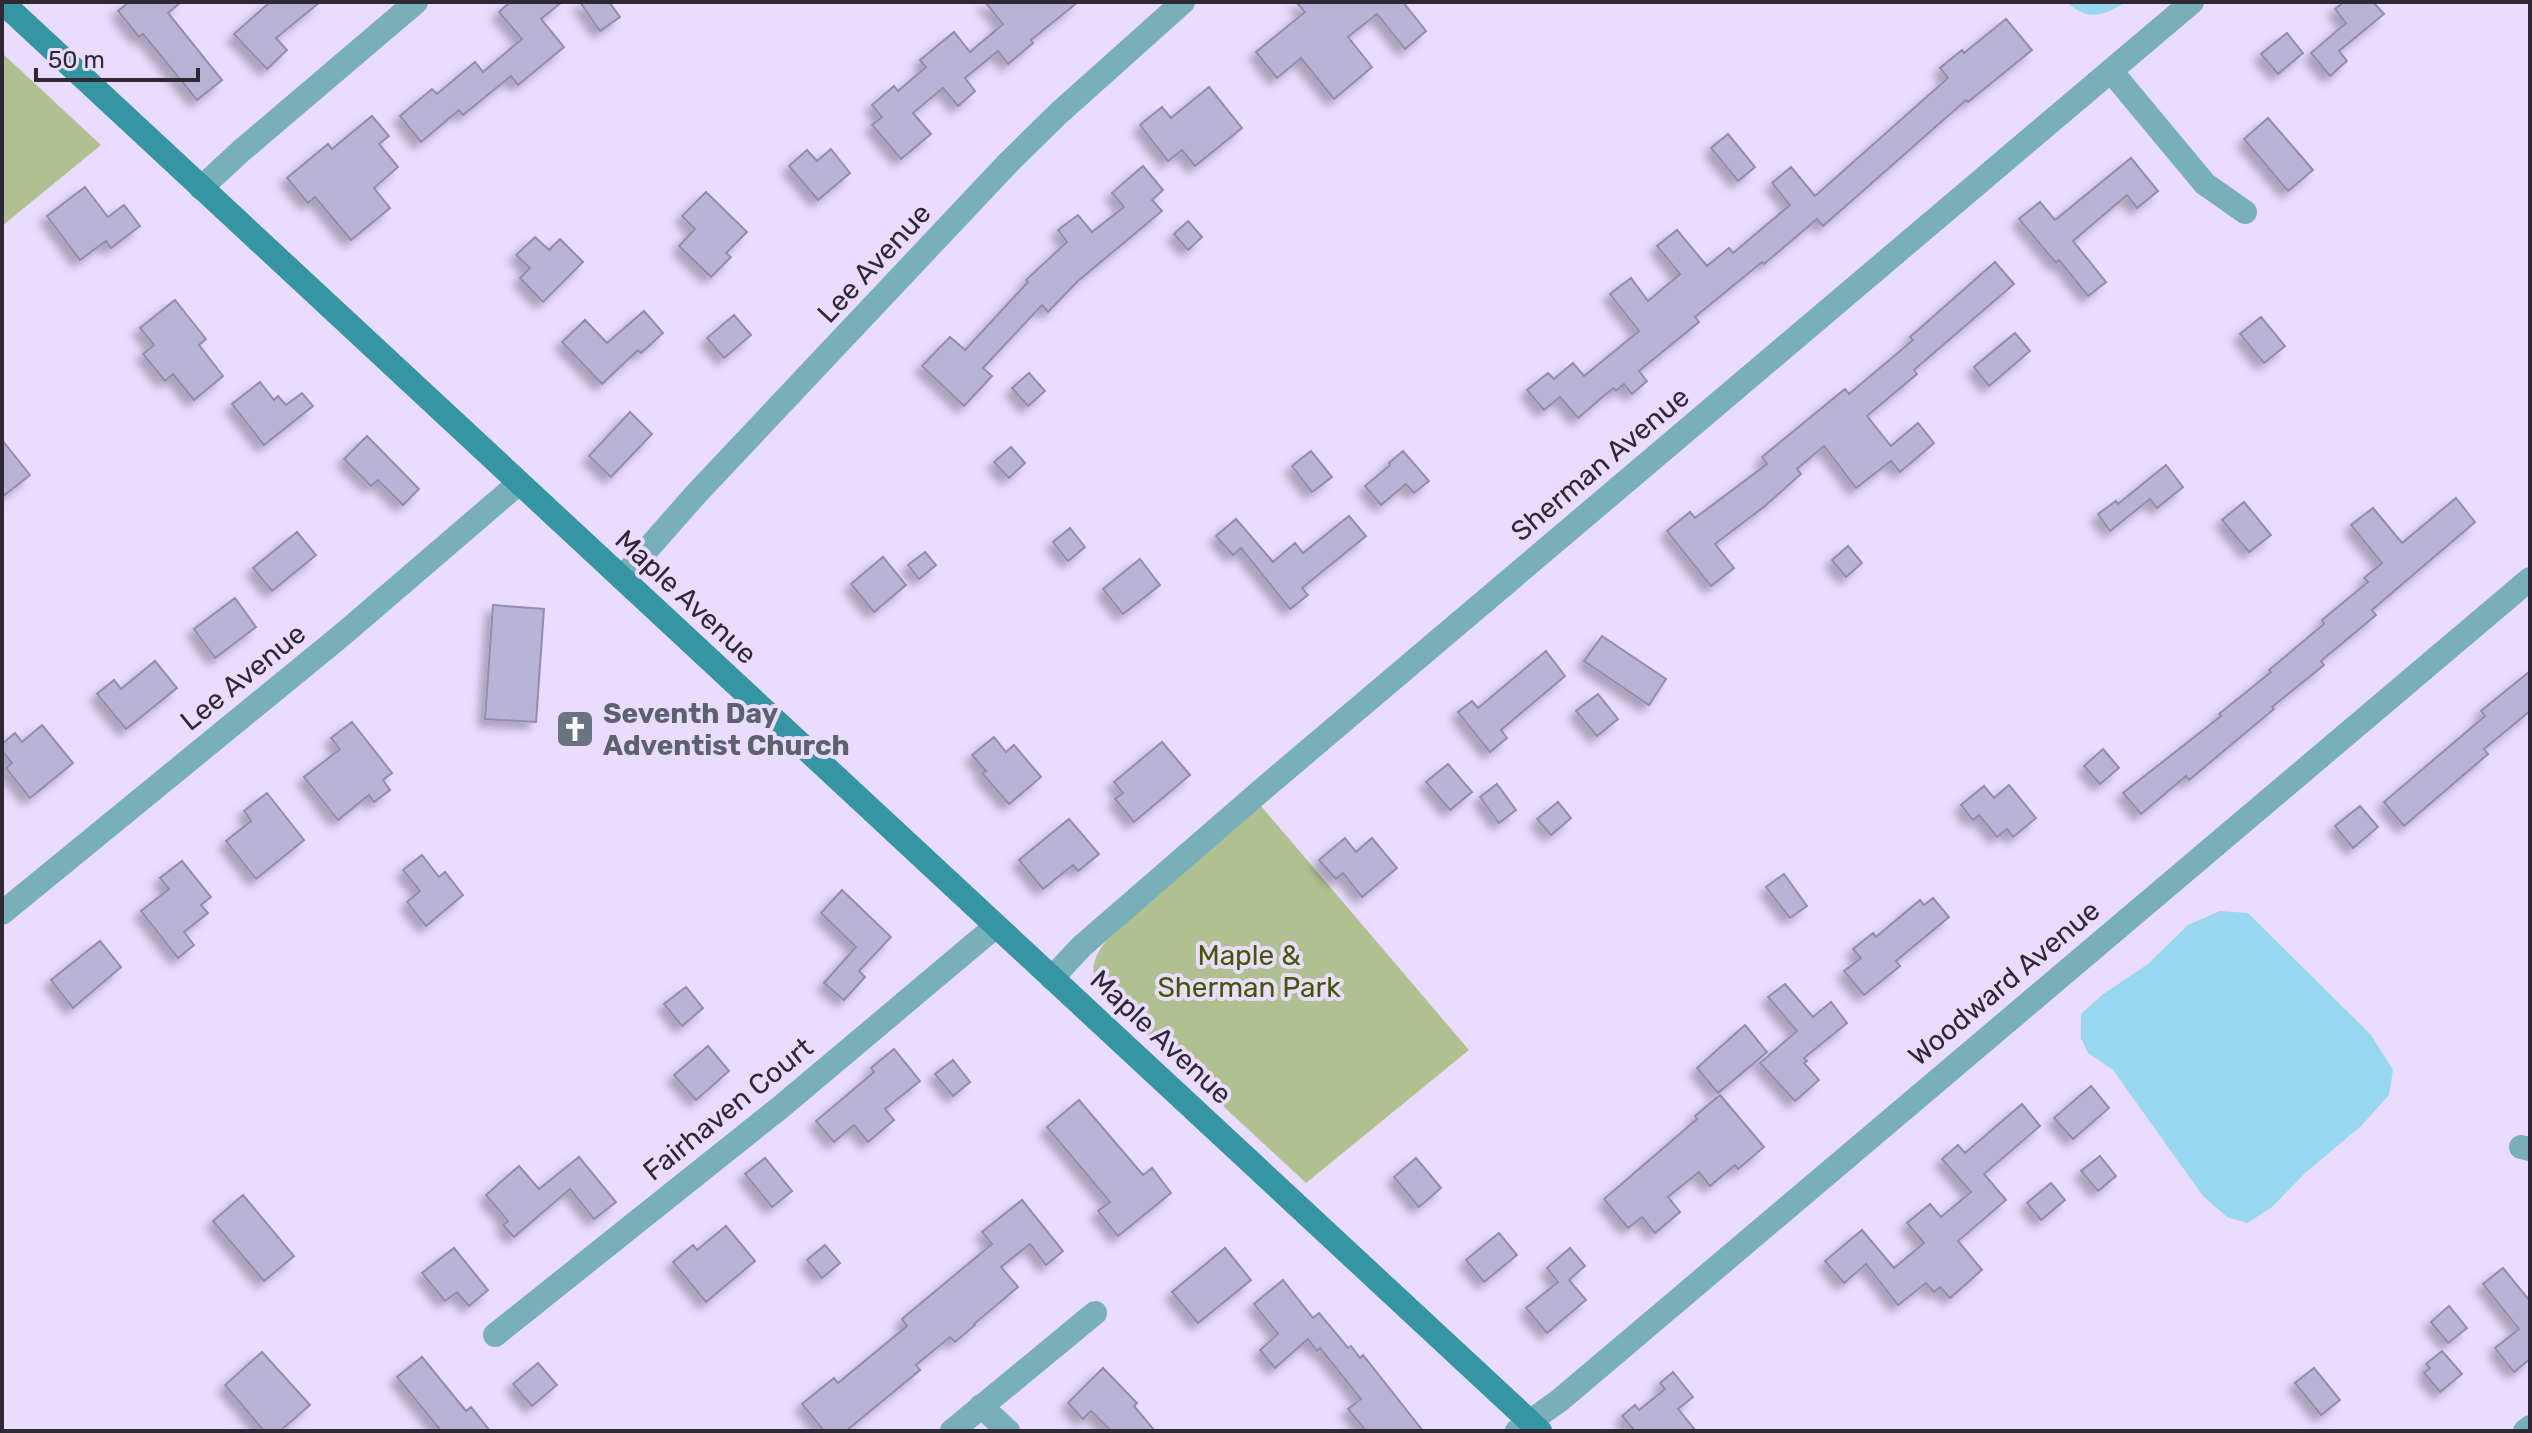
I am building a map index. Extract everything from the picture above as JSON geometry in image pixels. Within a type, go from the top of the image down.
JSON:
[{"type":"main road","name":"Maple Avenue","points":[[2,2],[1052,978],[1529,1428]]},
{"type":"street","points":[[201,188],[416,2]]},
{"type":"street","name":"Lee Avenue","points":[[622,578],[697,493],[1009,162],[1183,2]]},
{"type":"street","name":"Sherman Avenue","points":[[1052,978],[1082,946],[1251,800],[2192,2]]},
{"type":"street","points":[[2111,71],[2205,184],[2245,212]]},
{"type":"street","name":"Lee Avenue","points":[[2,913],[342,635],[519,483]]},
{"type":"street","name":"Woodward Avenue","points":[[1529,1428],[2530,579]]},
{"type":"street","name":"Fairhaven Court","points":[[495,1335],[782,1106],[996,926]]},
{"type":"street","points":[[952,1431],[1095,1313]]},
{"type":"street","points":[[981,1406],[1008,1431]]},
{"type":"street","points":[[2525,1431],[2530,1427]]},
{"type":"green space","points":[[2,53],[101,145],[2,226]]},
{"type":"green space","name":"Maple & Sherman Park","points":[[1261,806],[1469,1050],[1306,1183],[1106,997],[1094,974],[1095,960],[1109,938]]},
{"type":"water","points":[[2067,2],[2126,2],[2096,15],[2082,12]]},
{"type":"water","points":[[2220,911],[2248,913],[2371,1035],[2393,1070],[2389,1095],[2361,1126],[2305,1173],[2272,1207],[2247,1223],[2227,1217],[2203,1196],[2113,1070],[2088,1053],[2081,1038],[2081,1014],[2102,995],[2148,964],[2188,925]]},
{"type":"building","points":[[129,2],[181,2],[168,13],[222,80],[197,100],[143,34],[139,37],[118,11]]},
{"type":"building","points":[[270,2],[320,2],[276,38],[287,50],[267,69],[234,34]]},
{"type":"building","points":[[510,2],[562,2],[541,19],[564,47],[518,85],[511,76],[463,115],[459,110],[421,142],[400,116],[432,89],[437,94],[475,62],[483,72],[522,39],[499,12]]},
{"type":"building","points":[[580,2],[609,2],[620,17],[600,31]]},
{"type":"building","points":[[985,2],[1078,2],[1031,40],[1033,43],[1008,64],[998,51],[965,78],[975,91],[958,106],[943,88],[913,113],[931,134],[901,159],[872,125],[882,117],[872,105],[894,86],[898,91],[926,67],[920,60],[954,32],[970,52],[1003,24]]},
{"type":"building","points":[[1296,2],[1403,2],[1426,31],[1405,49],[1377,14],[1348,37],[1372,67],[1334,99],[1301,58],[1277,78],[1256,52],[1305,12]]},
{"type":"building","points":[[2344,2],[2373,2],[2384,14],[2339,51],[2347,61],[2330,76],[2311,53],[2346,23],[2335,9]]},
{"type":"building","points":[[2006,19],[2032,50],[1968,102],[1966,100],[1823,226],[1817,219],[1695,317],[1699,322],[1639,371],[1647,381],[1632,394],[1624,384],[1616,391],[1613,388],[1578,418],[1560,397],[1544,410],[1527,390],[1548,373],[1554,379],[1573,363],[1584,376],[1639,331],[1610,294],[1631,278],[1648,301],[1680,274],[1657,246],[1677,230],[1707,266],[1729,248],[1733,253],[1790,205],[1772,183],[1791,167],[1815,196],[1948,78],[1940,68]]},
{"type":"building","points":[[2287,33],[2303,53],[2278,74],[2261,54]]},
{"type":"building","points":[[1209,87],[1242,128],[1195,166],[1182,150],[1168,161],[1140,125],[1162,107],[1171,118]]},
{"type":"building","points":[[372,116],[389,136],[379,144],[398,167],[374,188],[390,208],[351,240],[315,197],[308,203],[287,178],[328,144],[332,149]]},
{"type":"building","points":[[2268,118],[2313,170],[2288,191],[2244,139]]},
{"type":"building","points":[[1728,134],[1755,167],[1738,181],[1711,148]]},
{"type":"building","points":[[831,149],[850,173],[818,200],[789,166],[807,150],[817,161]]},
{"type":"building","points":[[2131,158],[2158,191],[2137,208],[2127,195],[2073,241],[2106,282],[2088,296],[2059,260],[2056,263],[2019,219],[2040,202],[2055,220]]},
{"type":"building","points":[[1143,166],[1163,190],[1152,200],[1162,211],[1078,281],[1048,312],[1042,305],[983,368],[992,376],[964,406],[922,366],[950,337],[965,350],[1028,282],[1026,280],[1067,242],[1058,230],[1078,215],[1092,232],[1124,207],[1112,193]]},
{"type":"building","points":[[85,187],[108,217],[124,205],[140,226],[111,248],[106,241],[80,260],[47,216]]},
{"type":"building","points":[[706,192],[747,232],[726,253],[731,257],[711,277],[679,246],[695,229],[682,216]]},
{"type":"building","points":[[1188,221],[1202,237],[1188,250],[1174,234]]},
{"type":"building","points":[[535,237],[549,250],[560,239],[583,262],[543,302],[520,278],[530,268],[516,255]]},
{"type":"building","points":[[1995,262],[2014,284],[1914,370],[1917,374],[1867,416],[1891,446],[1918,423],[1934,443],[1900,472],[1891,461],[1856,488],[1824,446],[1797,469],[1801,474],[1715,544],[1734,568],[1711,586],[1667,531],[1690,512],[1695,518],[1767,464],[1762,457],[1845,389],[1849,394],[1913,340],[1910,337]]},
{"type":"building","points":[[175,300],[206,339],[199,345],[223,376],[194,400],[173,374],[165,381],[143,354],[154,345],[140,328]]},
{"type":"building","points":[[644,311],[663,333],[641,353],[638,350],[602,384],[562,342],[585,320],[607,343]]},
{"type":"building","points":[[734,315],[751,335],[724,358],[707,338]]},
{"type":"building","points":[[2261,317],[2285,346],[2264,363],[2240,334]]},
{"type":"building","points":[[2015,333],[2030,351],[1989,386],[1974,367]]},
{"type":"building","points":[[1029,373],[1045,391],[1028,406],[1012,388]]},
{"type":"building","points":[[260,382],[274,400],[278,396],[286,405],[302,393],[313,406],[264,445],[232,404]]},
{"type":"building","points":[[630,412],[652,434],[611,477],[589,456]]},
{"type":"building","points":[[367,436],[419,489],[403,505],[378,480],[371,486],[344,459]]},
{"type":"building","points":[[2,440],[30,475],[2,497]]},
{"type":"building","points":[[1011,447],[1025,463],[1009,478],[994,462]]},
{"type":"building","points":[[1311,451],[1332,477],[1312,492],[1292,466]]},
{"type":"building","points":[[1403,451],[1429,481],[1414,493],[1406,484],[1381,505],[1365,486]]},
{"type":"building","points":[[2166,465],[2183,487],[2157,508],[2150,499],[2110,531],[2098,514],[2116,501],[2118,504]]},
{"type":"building","points":[[2456,498],[2475,522],[2372,610],[2376,615],[2321,661],[2324,665],[2272,707],[2274,709],[2189,780],[2186,776],[2141,814],[2123,793],[2221,716],[2219,714],[2271,672],[2269,670],[2324,624],[2322,620],[2368,582],[2364,578],[2382,563],[2351,525],[2373,508],[2402,543]]},
{"type":"building","points":[[2244,502],[2271,535],[2249,552],[2222,520]]},
{"type":"building","points":[[1349,516],[1366,536],[1302,588],[1308,595],[1290,609],[1241,548],[1233,555],[1216,536],[1236,519],[1273,562],[1295,543],[1303,553]]},
{"type":"building","points":[[1070,528],[1085,547],[1068,561],[1053,542]]},
{"type":"building","points":[[297,532],[316,555],[272,591],[253,568]]},
{"type":"building","points":[[1848,546],[1862,563],[1846,577],[1832,560]]},
{"type":"building","points":[[925,552],[936,565],[919,579],[908,565]]},
{"type":"building","points":[[883,557],[906,585],[874,612],[851,584]]},
{"type":"building","points":[[1140,559],[1160,585],[1123,614],[1103,589]]},
{"type":"building","points":[[235,598],[256,627],[215,658],[194,629]]},
{"type":"building","points":[[493,605],[544,609],[536,722],[485,719]]},
{"type":"building","points":[[1602,636],[1666,679],[1649,705],[1584,661]]},
{"type":"building","points":[[1546,651],[1565,676],[1501,730],[1507,738],[1490,752],[1458,712],[1472,701],[1478,708]]},
{"type":"building","points":[[155,661],[177,688],[126,729],[97,694],[114,680],[121,689]]},
{"type":"building","points":[[2530,671],[2530,711],[2484,749],[2488,754],[2404,826],[2384,802],[2485,716],[2481,711]]},
{"type":"building","points":[[1598,694],[1618,719],[1597,736],[1576,711]]},
{"type":"building","points":[[352,722],[392,773],[383,780],[390,790],[374,802],[369,795],[338,820],[304,777],[340,749],[331,738]]},
{"type":"building","points":[[42,725],[73,763],[30,798],[6,768],[12,763],[2,751],[2,744],[15,733],[22,742]]},
{"type":"building","points":[[994,737],[1006,752],[1014,745],[1041,777],[1009,804],[982,773],[986,771],[972,755]]},
{"type":"building","points":[[1162,742],[1190,775],[1134,822],[1115,799],[1123,793],[1114,782]]},
{"type":"building","points":[[2103,749],[2119,768],[2100,784],[2084,766]]},
{"type":"building","points":[[1448,764],[1472,792],[1450,810],[1426,782]]},
{"type":"building","points":[[1497,784],[1516,810],[1499,823],[1480,797]]},
{"type":"building","points":[[2009,785],[2036,818],[2013,837],[2007,829],[1997,837],[1979,815],[1973,820],[1961,805],[1984,786],[1994,798]]},
{"type":"building","points":[[267,793],[304,840],[256,879],[226,841],[251,821],[244,811]]},
{"type":"building","points":[[1558,802],[1571,818],[1551,835],[1537,819]]},
{"type":"building","points":[[2360,806],[2378,827],[2353,848],[2335,826]]},
{"type":"building","points":[[1069,819],[1099,854],[1078,871],[1073,865],[1043,889],[1019,860]]},
{"type":"building","points":[[1345,838],[1356,852],[1372,838],[1397,868],[1362,897],[1343,873],[1336,879],[1319,860]]},
{"type":"building","points":[[422,855],[439,877],[445,872],[463,895],[426,926],[407,902],[420,891],[403,870]]},
{"type":"building","points":[[182,861],[211,897],[201,905],[208,913],[184,932],[194,945],[178,958],[141,911],[169,889],[160,878]]},
{"type":"building","points":[[1784,874],[1807,906],[1790,918],[1766,887]]},
{"type":"building","points":[[842,890],[891,937],[859,971],[865,977],[844,1000],[824,983],[856,947],[821,913]]},
{"type":"building","points":[[1933,898],[1949,917],[1896,961],[1900,966],[1864,995],[1844,971],[1861,958],[1853,949],[1873,933],[1876,937],[1920,900],[1924,905]]},
{"type":"building","points":[[100,941],[121,967],[73,1008],[51,980]]},
{"type":"building","points":[[1785,984],[1813,1017],[1831,1002],[1847,1023],[1804,1058],[1807,1061],[1804,1063],[1819,1080],[1795,1101],[1760,1063],[1797,1031],[1768,997]]},
{"type":"building","points":[[686,987],[703,1008],[682,1026],[664,1004]]},
{"type":"building","points":[[1745,1025],[1767,1052],[1718,1093],[1697,1068]]},
{"type":"building","points":[[708,1046],[729,1071],[696,1100],[674,1075]]},
{"type":"building","points":[[894,1049],[920,1081],[885,1109],[894,1120],[868,1142],[854,1125],[834,1142],[816,1121],[874,1072],[871,1068]]},
{"type":"building","points":[[953,1060],[970,1082],[953,1096],[935,1074]]},
{"type":"building","points":[[2091,1086],[2109,1108],[2073,1139],[2054,1118]]},
{"type":"building","points":[[1720,1095],[1764,1147],[1738,1169],[1735,1165],[1710,1186],[1699,1172],[1668,1197],[1680,1212],[1655,1233],[1642,1217],[1628,1228],[1604,1199],[1697,1119],[1695,1116]]},
{"type":"building","points":[[1079,1100],[1143,1175],[1152,1168],[1171,1193],[1118,1236],[1098,1211],[1110,1202],[1047,1127]]},
{"type":"building","points":[[2022,1104],[2040,1126],[1984,1174],[2006,1200],[1958,1241],[1982,1270],[1950,1298],[1940,1287],[1934,1292],[1926,1283],[1898,1305],[1866,1264],[1844,1283],[1825,1261],[1862,1230],[1894,1268],[1924,1243],[1907,1223],[1930,1204],[1941,1217],[1971,1192],[1942,1159],[1958,1145],[1965,1153]]},
{"type":"building","points":[[2100,1156],[2116,1176],[2098,1191],[2081,1171]]},
{"type":"building","points":[[579,1157],[616,1202],[594,1219],[570,1189],[514,1237],[503,1225],[508,1221],[486,1195],[519,1166],[539,1189]]},
{"type":"building","points":[[765,1158],[792,1191],[772,1207],[745,1174]]},
{"type":"building","points":[[1416,1158],[1441,1188],[1419,1207],[1394,1177]]},
{"type":"building","points":[[2051,1183],[2065,1200],[2041,1220],[2027,1203]]},
{"type":"building","points":[[243,1195],[294,1256],[264,1281],[213,1221]]},
{"type":"building","points":[[1022,1200],[1063,1251],[1046,1265],[1030,1244],[1001,1267],[1018,1287],[955,1342],[950,1337],[916,1365],[920,1370],[846,1431],[824,1431],[802,1404],[834,1378],[838,1383],[907,1326],[902,1319],[992,1244],[982,1232]]},
{"type":"building","points":[[726,1226],[755,1261],[706,1302],[673,1262],[693,1245],[697,1250]]},
{"type":"building","points":[[1499,1233],[1517,1255],[1484,1282],[1466,1260]]},
{"type":"building","points":[[825,1245],[840,1263],[822,1278],[807,1260]]},
{"type":"building","points":[[454,1248],[488,1290],[469,1306],[457,1292],[445,1301],[422,1273]]},
{"type":"building","points":[[1225,1248],[1251,1280],[1198,1323],[1172,1292]]},
{"type":"building","points":[[1570,1248],[1585,1266],[1569,1280],[1586,1300],[1547,1333],[1526,1308],[1558,1282],[1547,1268]]},
{"type":"building","points":[[2503,1268],[2530,1301],[2530,1359],[2514,1372],[2495,1348],[2519,1329],[2483,1284]]},
{"type":"building","points":[[1283,1280],[1313,1318],[1319,1313],[1348,1348],[1351,1346],[1360,1358],[1363,1355],[1423,1431],[1366,1431],[1348,1409],[1361,1399],[1320,1348],[1317,1351],[1308,1339],[1275,1368],[1260,1350],[1278,1334],[1254,1304]]},
{"type":"building","points":[[2449,1306],[2467,1328],[2448,1343],[2431,1322]]},
{"type":"building","points":[[2442,1351],[2462,1374],[2440,1392],[2424,1373],[2430,1368],[2426,1364]]},
{"type":"building","points":[[262,1352],[310,1405],[280,1431],[264,1431],[225,1385]]},
{"type":"building","points":[[422,1357],[466,1411],[471,1407],[490,1431],[441,1431],[397,1377]]},
{"type":"building","points":[[538,1363],[557,1385],[532,1406],[513,1384]]},
{"type":"building","points":[[1103,1368],[1137,1403],[1134,1406],[1155,1431],[1111,1431],[1091,1411],[1083,1419],[1068,1403]]},
{"type":"building","points":[[2314,1368],[2340,1400],[2321,1415],[2295,1383]]},
{"type":"building","points":[[1673,1372],[1693,1397],[1678,1409],[1696,1431],[1635,1431],[1622,1416],[1635,1405],[1639,1410],[1665,1389],[1660,1383]]},
{"type":"place","name":"Seventh Day Adventist Church","points":[[575,729]]}]
